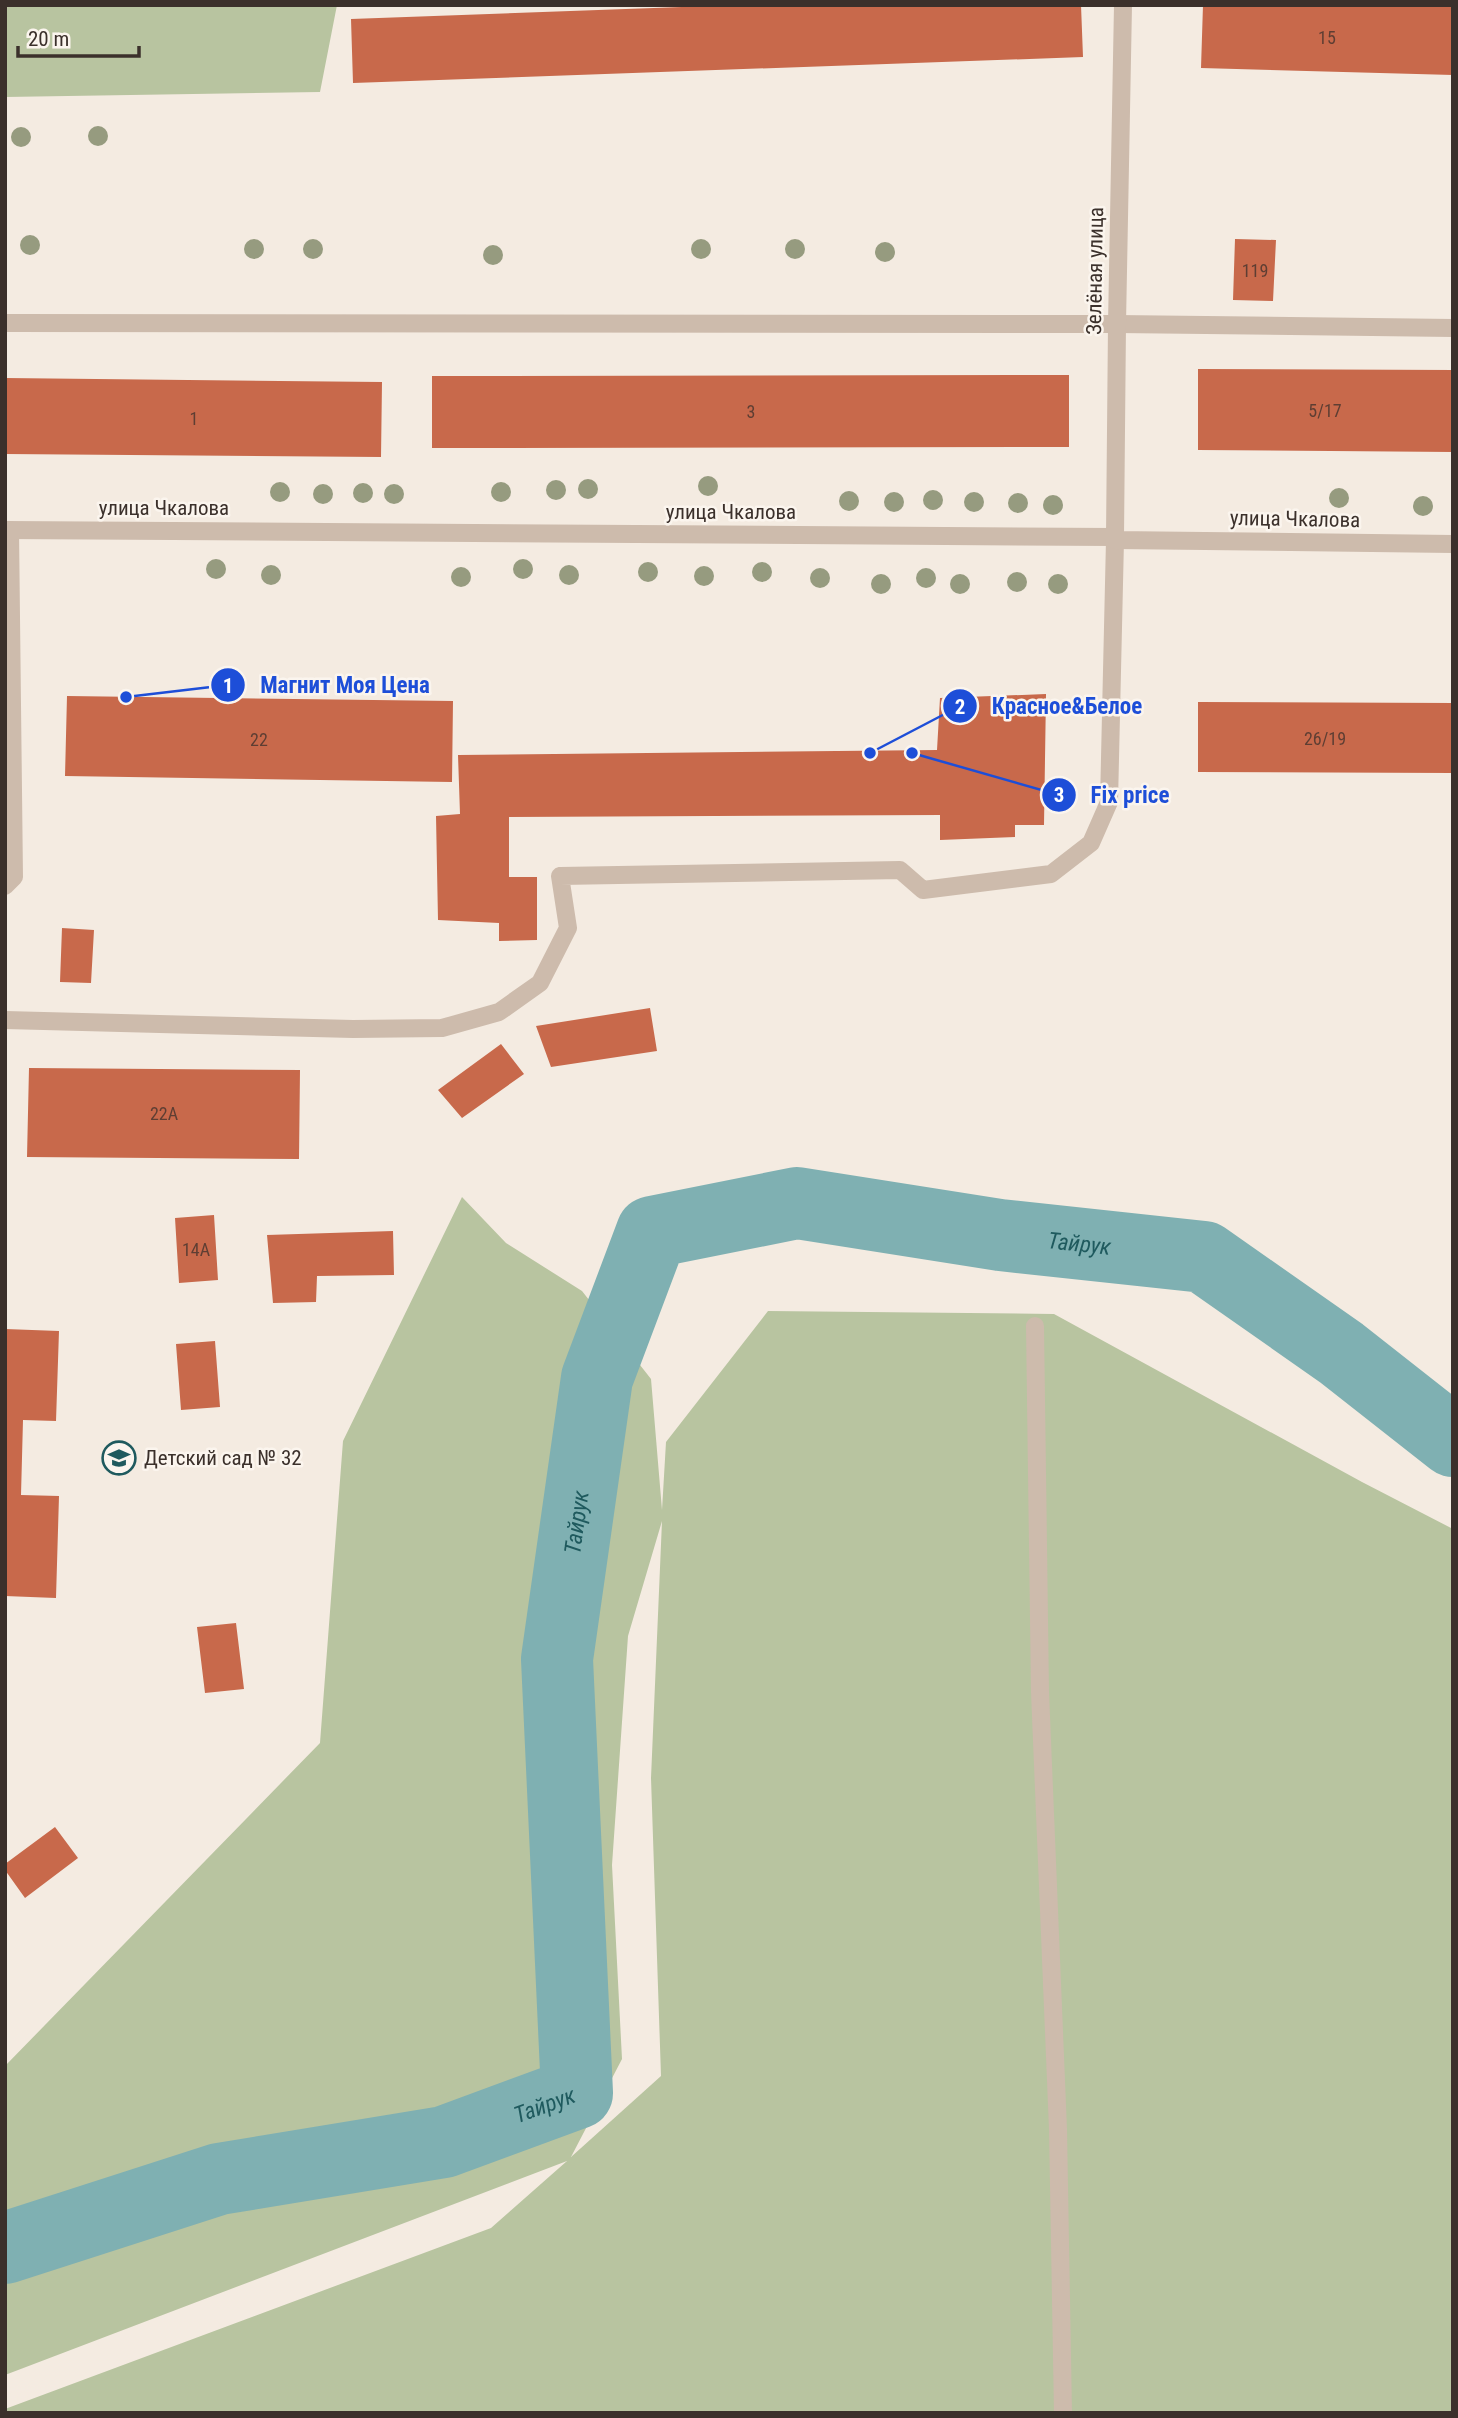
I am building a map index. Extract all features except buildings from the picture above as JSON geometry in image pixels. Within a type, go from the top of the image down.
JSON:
[{"type":"street","name":"Зелёная улица","points":[[5,1020],[353,1029],[442,1028],[499,1012],[540,983],[568,928],[560,876],[900,870],[923,890],[1051,874],[1091,843],[1109,802],[1123,5]]},
{"type":"street","points":[[5,323],[1116,324],[1453,328]]},
{"type":"street","points":[[5,886],[14,877],[8,530]]},
{"type":"street","name":"улица Чкалова","points":[[8,530],[1115,538],[1453,544]]},
{"type":"street","points":[[1035,1326],[1040,1692],[1058,2129],[1063,2413]]},
{"type":"green space","points":[[5,5],[337,5],[320,92],[5,97]]},
{"type":"green space","points":[[462,1197],[506,1243],[582,1291],[651,1379],[662,1510],[666,1442],[768,1311],[1054,1314],[1453,1529],[1453,2413],[5,2413],[5,2409],[491,2228],[567,2161],[5,2375],[5,2066],[320,1743],[343,1441]],"holes":[[[662,1521],[651,1778],[661,2076],[571,2157],[622,2059],[612,1865],[628,1636]]]},
{"type":"waterway","name":"Тайрук","points":[[5,2248],[219,2179],[444,2142],[577,2093],[557,1659],[597,1378],[652,1232],[797,1203],[1000,1235],[1204,1257],[1341,1353],[1453,1441]]},
{"type":"place","name":"Магнит Моя Цена","points":[[126,697]]},
{"type":"place","name":"Красное&Белое","points":[[870,753]]},
{"type":"place","name":"Fix price","points":[[912,753]]},
{"type":"place","name":"Детский сад № 32","points":[[119,1458]]}]
